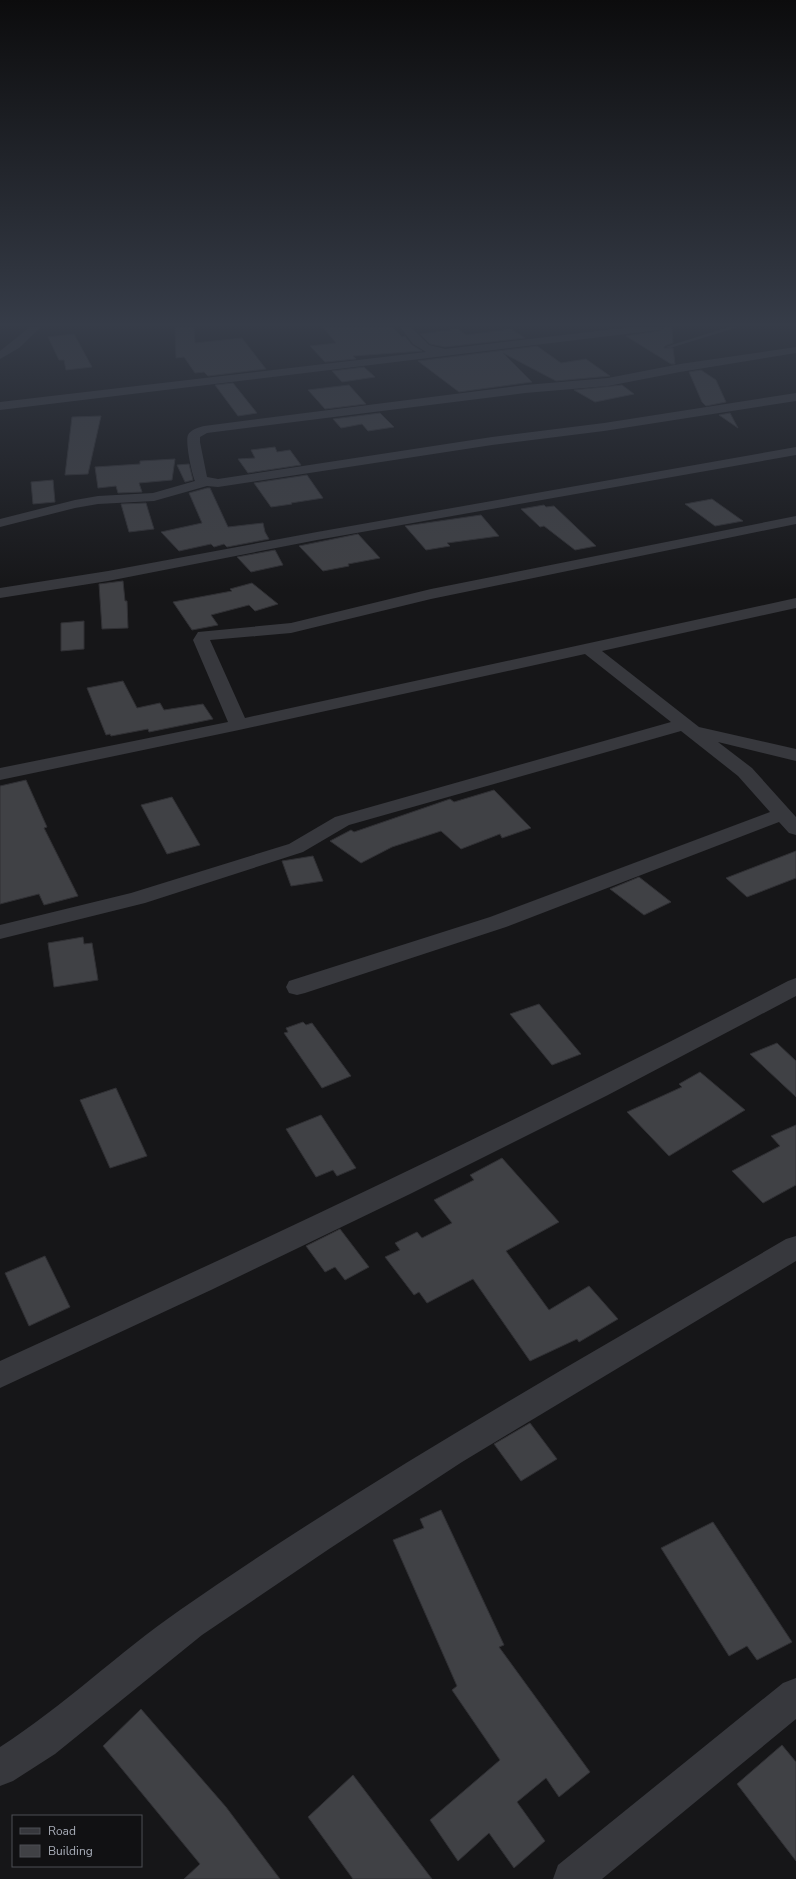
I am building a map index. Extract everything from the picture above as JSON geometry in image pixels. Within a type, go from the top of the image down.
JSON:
[{"type":"street","points":[[207,482],[201,479],[193,442],[194,435],[204,430],[327,415]]},
{"type":"street","points":[[0,523],[75,504],[154,496],[207,482],[235,482],[492,441],[604,427],[683,415]]},
{"type":"street","points":[[0,594],[527,500],[672,472],[796,451]]},
{"type":"street","points":[[239,725],[201,640],[204,636],[291,628],[431,594],[649,552],[796,520]]},
{"type":"street","points":[[0,774],[239,725],[796,603]]},
{"type":"street","points":[[297,987],[498,922],[790,822],[745,772],[589,649]]},
{"type":"street","points":[[0,932],[137,898],[296,848],[342,821],[690,728],[796,754]]},
{"type":"street","points":[[0,1375],[321,1226],[700,1038],[796,986]]},
{"type":"street","points":[[0,1768],[42,1740],[190,1623],[317,1538],[451,1452],[796,1247]]},
{"type":"street","points":[[572,1879],[796,1696]]},
{"type":"building","points":[[367,415],[382,415],[394,427],[368,431],[362,424],[341,428],[333,419]]},
{"type":"building","points":[[719,415],[731,415],[738,428]]},
{"type":"building","points":[[101,416],[88,474],[65,475],[72,417]]},
{"type":"building","points":[[275,447],[277,452],[290,450],[301,465],[248,473],[238,459],[255,458],[251,450]]},
{"type":"building","points":[[175,459],[172,480],[139,483],[142,492],[118,493],[116,486],[98,488],[95,467],[140,464],[140,461]]},
{"type":"building","points":[[189,464],[193,480],[185,482],[177,465]]},
{"type":"building","points":[[307,475],[323,498],[271,507],[254,483]]},
{"type":"building","points":[[53,480],[55,502],[33,504],[31,482]]},
{"type":"building","points":[[210,488],[228,527],[263,523],[265,532],[269,539],[227,547],[224,544],[214,547],[211,544],[179,551],[161,532],[202,523],[189,493]]},
{"type":"building","points":[[712,499],[743,521],[715,526],[685,504]]},
{"type":"building","points":[[146,503],[154,529],[129,532],[121,504]]},
{"type":"building","points":[[544,505],[546,507],[554,506],[596,546],[575,550],[544,526],[540,527],[521,509]]},
{"type":"building","points":[[481,515],[499,536],[447,543],[450,546],[426,550],[405,526]]},
{"type":"building","points":[[358,534],[380,558],[348,564],[349,566],[323,571],[299,546]]},
{"type":"building","points":[[275,550],[283,565],[251,572],[237,557]]},
{"type":"building","points":[[123,581],[125,601],[127,601],[128,628],[102,629],[99,584]]},
{"type":"building","points":[[252,583],[278,604],[255,611],[249,605],[211,615],[218,625],[192,630],[173,602],[232,591],[230,589]]},
{"type":"building","points":[[84,621],[84,649],[61,651],[61,623]]},
{"type":"building","points":[[123,681],[137,708],[160,703],[164,710],[203,704],[213,719],[149,732],[148,729],[111,736],[110,734],[106,735],[87,688]]},
{"type":"building","points":[[26,780],[47,827],[44,828],[78,896],[44,905],[39,894],[0,904],[0,786]]},
{"type":"building","points":[[494,790],[531,828],[502,838],[500,834],[461,849],[441,831],[392,847],[361,863],[330,841],[351,830],[354,832],[450,799],[454,802]]},
{"type":"building","points":[[172,797],[200,845],[167,854],[141,805]]},
{"type":"building","points":[[796,851],[796,878],[747,897],[726,878]]},
{"type":"building","points":[[313,856],[323,881],[291,886],[282,861]]},
{"type":"building","points":[[639,877],[671,902],[644,915],[610,889]]},
{"type":"building","points":[[83,937],[84,944],[92,943],[98,980],[54,987],[48,943]]},
{"type":"building","points":[[539,1004],[581,1054],[552,1065],[510,1014]]},
{"type":"building","points":[[303,1022],[306,1025],[312,1023],[351,1076],[322,1088],[284,1033],[288,1032],[286,1028]]},
{"type":"building","points":[[777,1043],[796,1061],[796,1097],[750,1054]]},
{"type":"building","points":[[700,1072],[745,1110],[669,1156],[627,1112],[682,1087],[679,1084]]},
{"type":"building","points":[[116,1088],[147,1156],[110,1168],[80,1100]]},
{"type":"building","points":[[321,1115],[356,1168],[337,1176],[333,1170],[316,1177],[286,1129]]},
{"type":"building","points":[[796,1125],[796,1185],[763,1203],[732,1171],[780,1146],[771,1136]]},
{"type":"building","points":[[502,1158],[559,1222],[506,1251],[549,1310],[589,1286],[618,1319],[579,1342],[577,1339],[530,1361],[473,1279],[427,1303],[419,1292],[414,1295],[385,1257],[400,1250],[395,1243],[417,1232],[422,1238],[452,1223],[434,1200],[474,1180],[470,1175]]},
{"type":"building","points":[[340,1229],[369,1267],[345,1280],[335,1267],[325,1272],[306,1246]]},
{"type":"building","points":[[45,1256],[70,1307],[29,1326],[5,1273]]},
{"type":"building","points":[[530,1423],[557,1459],[521,1481],[494,1444]]},
{"type":"building","points":[[441,1510],[504,1645],[499,1647],[590,1772],[559,1797],[546,1778],[517,1802],[545,1841],[514,1868],[489,1833],[458,1861],[430,1820],[500,1760],[452,1690],[457,1686],[393,1540],[424,1528],[420,1519]]},
{"type":"building","points":[[713,1522],[792,1642],[757,1660],[747,1646],[729,1656],[661,1548]]},
{"type":"building","points":[[141,1709],[226,1807],[280,1879],[184,1879],[200,1864],[103,1746]]},
{"type":"building","points":[[782,1745],[796,1762],[796,1861],[737,1784]]},
{"type":"building","points":[[353,1775],[432,1879],[353,1879],[308,1817]]}]
